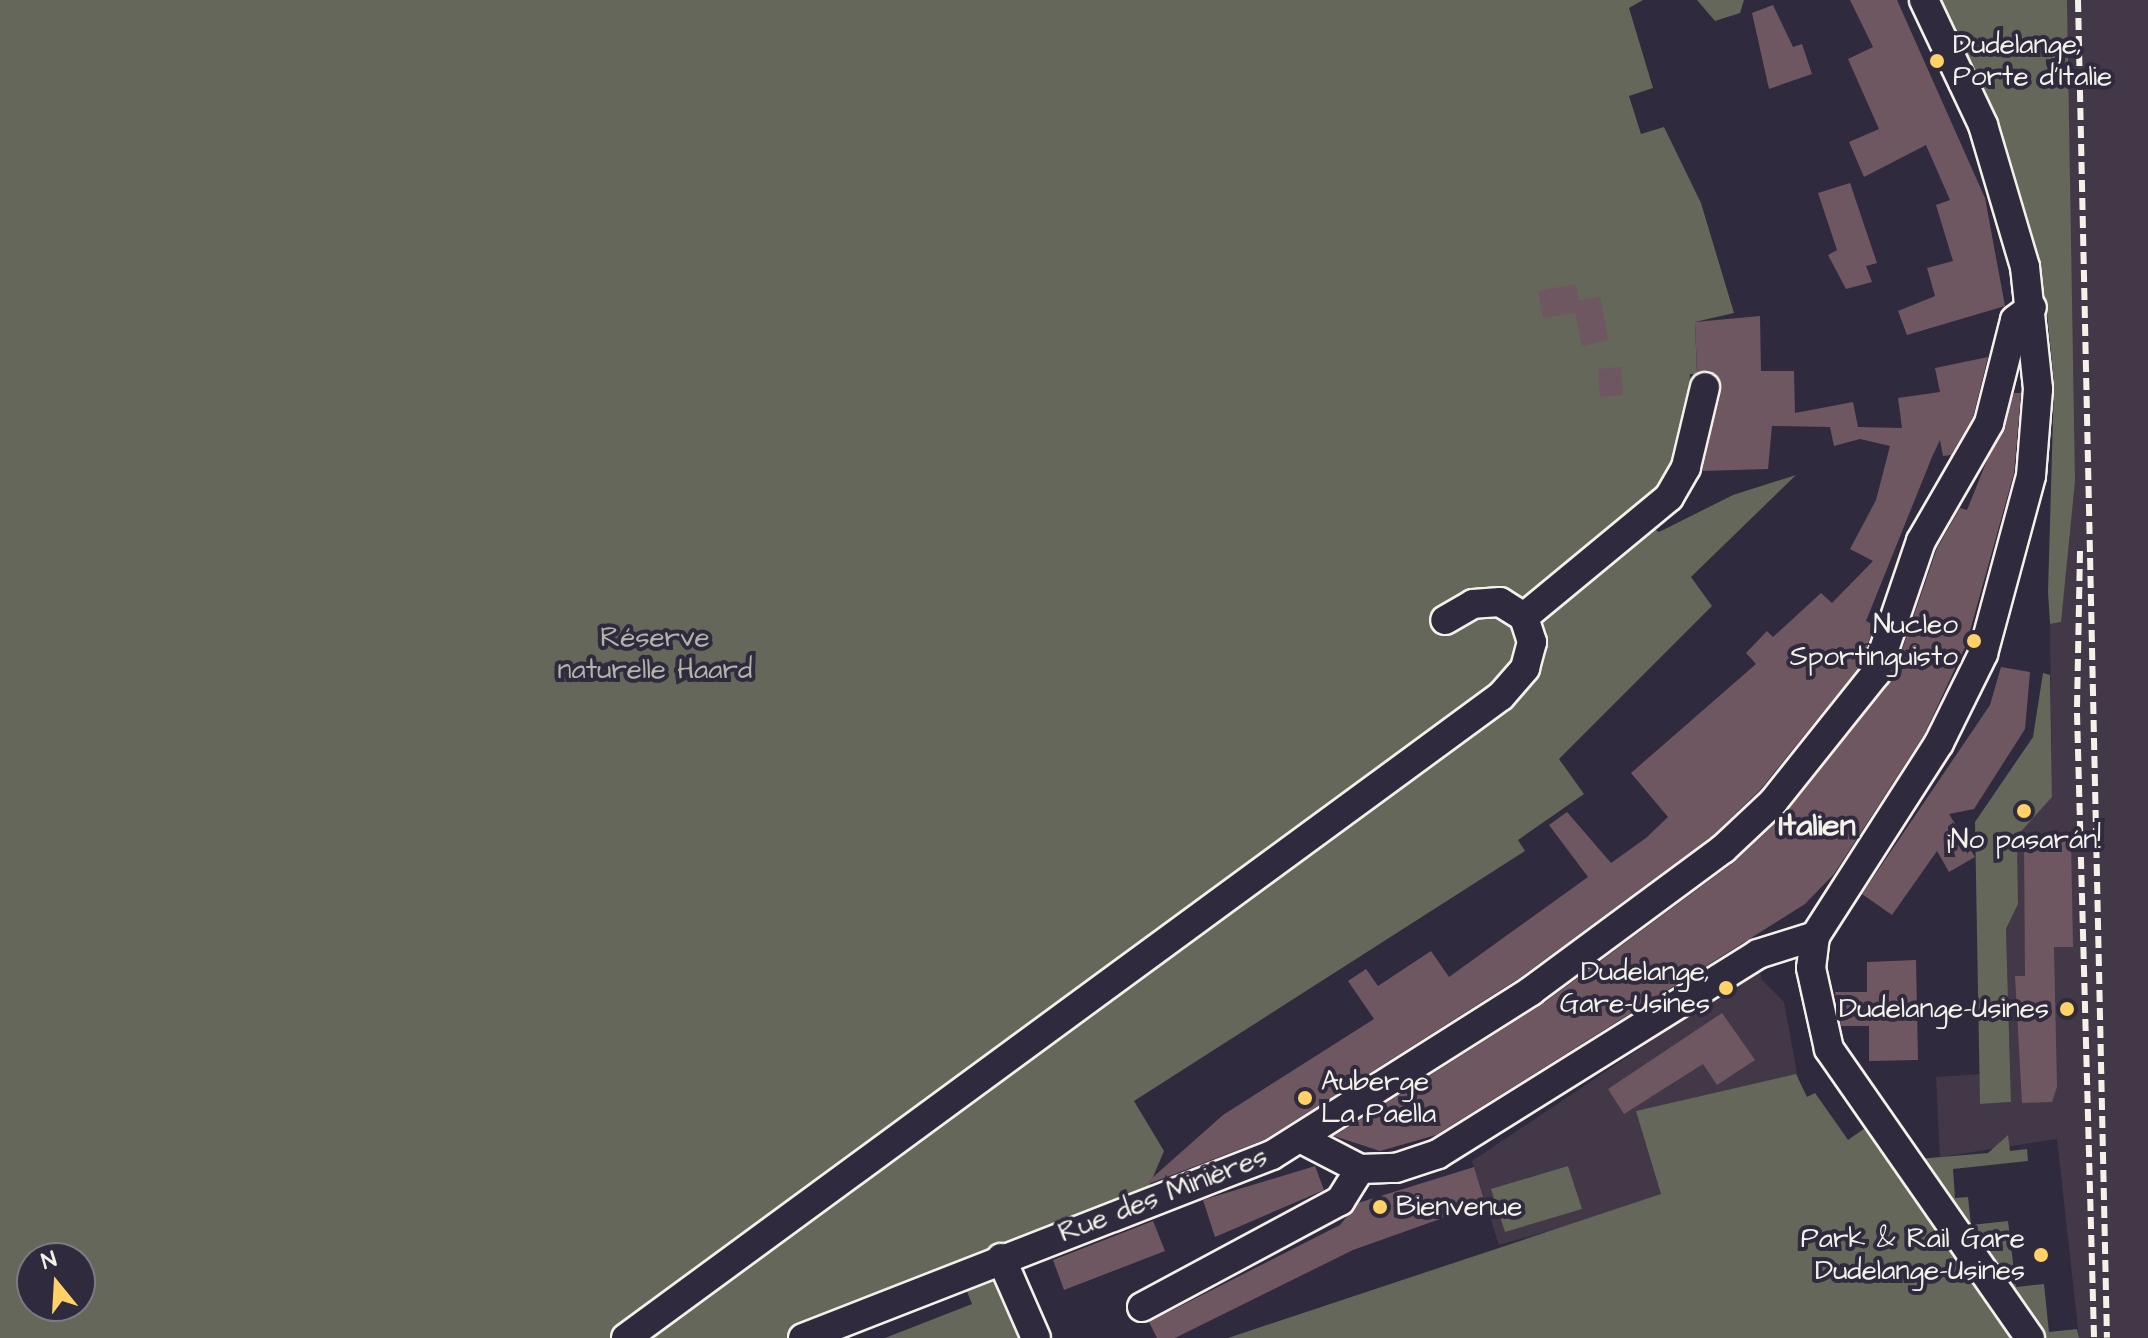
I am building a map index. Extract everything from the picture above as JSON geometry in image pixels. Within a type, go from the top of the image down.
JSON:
[{"type":"street","points":[[1924,0],[1983,125],[2032,307],[2038,389],[2031,476],[1983,654],[1939,743],[1815,936],[1816,1012],[1829,1049],[2030,1338]]},
{"type":"street","name":"Rue des Minières","points":[[803,1338],[1001,1258],[1244,1168],[1300,1138],[1531,991],[1723,849],[1773,802],[1876,673],[1921,541],[1989,423],[2015,320],[2032,307]]},
{"type":"street","points":[[1524,617],[1669,497],[1686,467],[1705,387]]},
{"type":"street","points":[[626,1338],[1501,696],[1525,668],[1532,642],[1524,617],[1500,602],[1473,604],[1445,620]]},
{"type":"street","points":[[1300,1138],[1360,1169],[1396,1168],[1461,1144],[1758,954],[1815,936]]},
{"type":"street","points":[[1142,1307],[1340,1201],[1360,1169]]},
{"type":"street","points":[[1001,1258],[1036,1338]]},
{"type":"shaded area","points":[[2067,0],[2148,0],[2148,1338],[2079,1338],[2057,1139],[1940,1157],[1936,1077],[1980,1074],[1980,1104],[2011,1102],[2006,929],[2018,904],[2017,835],[2052,797],[2050,624],[2061,622]]},
{"type":"shaded area","points":[[1760,968],[1761,979],[1784,1002],[1799,1084],[1807,1097],[1815,1093],[1852,1145],[1499,1245],[1472,1161]]},
{"type":"green space","name":"Réserve naturelle Haard","points":[[0,0],[1643,0],[1629,8],[1653,88],[1629,96],[1641,134],[1664,127],[1701,203],[1734,313],[1695,322],[1697,374],[1690,374],[1686,426],[1673,464],[1636,516],[1659,532],[1733,495],[1796,475],[1691,577],[1712,606],[1559,759],[1584,794],[1518,840],[1525,851],[1134,1101],[1164,1151],[1150,1184],[1155,1202],[1019,1269],[1052,1338],[885,1338],[972,1304],[960,1274],[803,1338],[0,1338]]},
{"type":"green space","points":[[1697,0],[1744,0],[1740,13],[1715,21]]},
{"type":"green space","points":[[1939,0],[2067,0],[2075,481],[2061,622],[2050,624],[2048,592],[2054,383],[2046,303],[1996,118]]},
{"type":"green space","points":[[2043,673],[2050,675],[2052,797],[2017,836],[2018,904],[2006,929],[2011,1102],[1980,1104],[1975,822],[2033,737]]},
{"type":"green space","points":[[1796,1074],[1807,1097],[1815,1093],[1848,1140],[1878,1119],[1906,1160],[1988,1153],[2008,1135],[2010,1151],[2027,1149],[2028,1161],[1953,1169],[1955,1198],[1968,1197],[1971,1225],[2008,1221],[2016,1287],[2044,1284],[2049,1332],[2077,1329],[2079,1338],[1228,1338],[1661,1194],[1636,1111]]},
{"type":"green space","points":[[1568,1166],[1582,1209],[1505,1232],[1491,1189]]},
{"type":"building","points":[[1850,0],[1897,0],[1985,198],[2005,306],[1907,335],[1898,311],[1935,296],[1927,268],[1953,261],[1936,205],[1950,200],[1926,145],[1864,177],[1849,142],[1879,129],[1848,59],[1873,47]]},
{"type":"building","points":[[1773,5],[1793,47],[1802,44],[1812,74],[1769,89],[1752,13]]},
{"type":"building","points":[[1850,183],[1877,263],[1866,266],[1872,282],[1846,289],[1828,255],[1837,250],[1818,193]]},
{"type":"building","points":[[1576,284],[1579,301],[1600,297],[1608,340],[1582,346],[1575,313],[1543,318],[1538,291]]},
{"type":"building","points":[[1760,316],[1761,371],[1794,371],[1795,413],[1853,402],[1858,427],[1902,428],[1898,398],[1940,392],[1935,368],[1988,357],[1973,417],[1951,455],[1943,456],[1940,440],[1932,457],[1866,621],[1874,625],[1861,665],[1760,790],[1712,836],[1521,977],[1264,1140],[1143,1186],[1223,1115],[1374,1019],[1348,981],[1366,969],[1378,986],[1431,951],[1449,977],[1588,877],[1549,825],[1567,812],[1611,863],[1646,838],[1668,817],[1631,773],[1756,664],[1746,653],[1767,631],[1773,637],[1821,593],[1832,603],[1873,561],[1850,549],[1876,500],[1890,446],[1860,439],[1834,446],[1830,427],[1772,426],[1768,469],[1702,471],[1721,383],[1710,371],[1697,373],[1695,322]]},
{"type":"building","points":[[1621,367],[1623,395],[1600,397],[1598,369]]},
{"type":"building","points":[[2014,393],[2021,393],[2014,473],[1966,645],[1924,735],[1834,874],[1805,904],[1436,1135],[1380,1151],[1334,1136],[1541,1005],[1733,863],[1785,814],[1892,679],[1937,548],[1960,508],[1967,510]]},
{"type":"building","points":[[2001,667],[2030,672],[2025,729],[1974,809],[1949,814],[1975,857],[1949,872],[1937,851],[1892,915],[1862,894],[1990,705]]},
{"type":"building","points":[[2071,841],[2073,947],[2054,947],[2057,1087],[2052,1102],[2022,1103],[2015,976],[2025,976],[2024,842]]},
{"type":"building","points":[[1916,960],[1918,1060],[1869,1061],[1869,1026],[1841,1026],[1835,992],[1867,992],[1867,962]]},
{"type":"building","points":[[1722,1013],[1755,1060],[1717,1085],[1703,1064],[1624,1114],[1608,1089]]},
{"type":"building","points":[[1315,1166],[1324,1190],[1215,1237],[1203,1200]]},
{"type":"building","points":[[1474,1167],[1485,1203],[1353,1250],[1175,1338],[1157,1338],[1149,1322],[1340,1225],[1358,1203]]},
{"type":"building","points":[[1153,1221],[1165,1251],[1064,1290],[1053,1260]]},
{"type":"railway","points":[[2078,0],[2107,1338]]},
{"type":"railway","points":[[2080,551],[2077,713],[2094,1338]]},
{"type":"place","name":"Dudelange, Porte d’Italie","points":[[1937,61]]},
{"type":"place","name":"Nucleo Sportinguisto","points":[[1974,641]]},
{"type":"place","name":"¡No pasarán!","points":[[2024,811]]},
{"type":"place","name":"Dudelange, Gare-Usines","points":[[1726,988]]},
{"type":"place","name":"Dudelange-Usines","points":[[2067,1009]]},
{"type":"place","name":"Auberge La Paella","points":[[1305,1098]]},
{"type":"place","name":"Bienvenue","points":[[1380,1207]]},
{"type":"place","name":"Park & Rail Gare Dudelange-Usines","points":[[2041,1255]]},
{"type":"district","name":"Italien","points":[[1817,826]]}]
